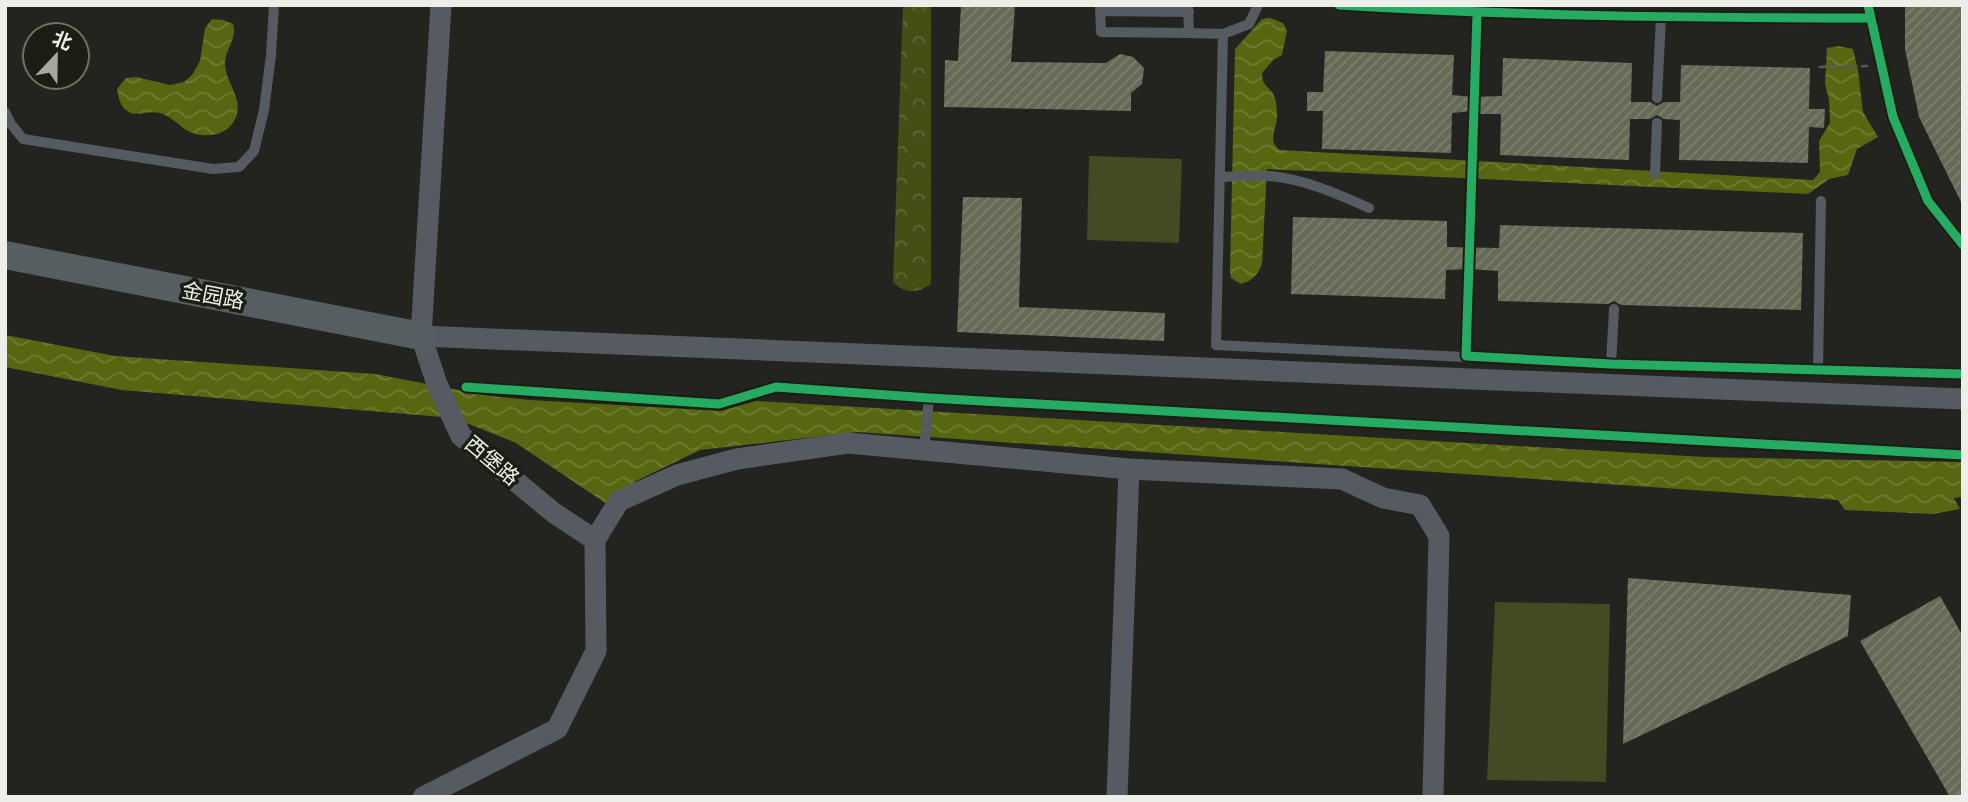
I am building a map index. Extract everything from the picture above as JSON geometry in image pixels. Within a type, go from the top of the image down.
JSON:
[{"type":"street","name":"西堡路","points":[[441,5],[421,337],[437,384],[458,432],[554,513],[594,540]]},
{"type":"street","name":"金园路","points":[[5,255],[421,337]]},
{"type":"street","points":[[421,337],[1963,399]]},
{"type":"street","points":[[423,797],[557,729],[596,651],[594,540],[619,500],[677,475],[737,458],[848,443],[1129,469],[1342,479],[1383,498],[1420,505],[1439,536],[1433,797]]},
{"type":"street","points":[[1116,797],[1129,469]]},
{"type":"lane","points":[[5,112],[10,124],[23,139],[212,169],[239,167],[254,150],[264,110],[274,5]]},
{"type":"lane","points":[[1189,33],[1188,9],[1100,8],[1101,32],[1223,34],[1249,24],[1258,5]]},
{"type":"lane","points":[[1339,5],[1661,18],[1871,18]]},
{"type":"lane","points":[[1868,5],[1893,117],[1928,201],[1963,245]]},
{"type":"lane","points":[[1473,89],[1477,10]]},
{"type":"lane","points":[[1657,98],[1661,18]]},
{"type":"lane","points":[[1223,34],[1224,177],[1216,345],[1611,364],[1963,374]]},
{"type":"lane","points":[[1469,240],[1472,119]]},
{"type":"lane","points":[[1655,174],[1657,123]]},
{"type":"lane","points":[[1224,177],[1269,176],[1301,182],[1369,208]]},
{"type":"lane","points":[[1818,369],[1821,201]]},
{"type":"lane","points":[[1466,356],[1468,276]]},
{"type":"lane","points":[[1611,364],[1614,309]]},
{"type":"lane","points":[[923,450],[929,397]]},
{"type":"path","points":[[1819,67],[1860,66]]},
{"type":"shaded area","points":[[1089,156],[1182,159],[1179,243],[1087,240]]},
{"type":"shaded area","points":[[1495,602],[1610,604],[1606,782],[1487,780]]},
{"type":"green space","points":[[903,5],[931,5],[931,284],[921,290],[912,291],[902,289],[893,282]]},
{"type":"water","points":[[1270,18],[1283,23],[1287,31],[1282,55],[1273,60],[1262,73],[1277,108],[1273,138],[1280,150],[1813,180],[1820,172],[1819,141],[1830,123],[1825,84],[1827,48],[1838,46],[1853,49],[1863,112],[1878,137],[1857,149],[1848,175],[1829,179],[1808,194],[1267,169],[1262,264],[1254,277],[1241,284],[1231,278],[1230,271],[1235,49],[1262,19]]},
{"type":"water","points":[[212,19],[233,24],[234,29],[225,65],[238,106],[230,126],[219,133],[199,135],[160,113],[139,114],[124,108],[117,89],[126,78],[136,77],[170,85],[184,82],[192,75],[200,61],[205,28]]},
{"type":"water","points":[[5,335],[115,356],[375,374],[490,396],[530,400],[721,411],[756,401],[1704,457],[1963,462],[1963,497],[1954,498],[1960,509],[1933,514],[1845,510],[1838,500],[857,432],[700,450],[636,481],[607,504],[516,443],[454,418],[122,390],[5,367]]},
{"type":"building","points":[[961,5],[1015,5],[1011,62],[1106,63],[1120,54],[1133,57],[1144,68],[1142,84],[1131,93],[1131,111],[944,107],[945,60],[958,61]]},
{"type":"building","points":[[1905,5],[1963,5],[1963,206],[1919,117],[1905,49]]},
{"type":"building","points":[[1325,51],[1454,55],[1452,95],[1473,97],[1502,96],[1503,58],[1632,63],[1631,102],[1650,102],[1657,106],[1664,102],[1680,102],[1681,65],[1810,68],[1809,109],[1825,109],[1824,128],[1809,127],[1808,163],[1679,160],[1680,120],[1664,119],[1657,115],[1650,119],[1630,119],[1629,160],[1500,155],[1501,114],[1478,114],[1472,111],[1452,113],[1451,153],[1322,149],[1323,111],[1307,111],[1307,92],[1323,92]]},
{"type":"building","points":[[963,197],[1022,198],[1019,307],[1165,313],[1164,341],[957,332]]},
{"type":"building","points":[[1293,217],[1447,221],[1447,247],[1499,248],[1500,225],[1803,233],[1801,310],[1621,305],[1614,301],[1608,304],[1498,301],[1498,271],[1469,269],[1446,270],[1445,299],[1291,294]]},
{"type":"building","points":[[1628,578],[1851,595],[1848,636],[1623,744]]},
{"type":"building","points":[[1940,596],[1963,636],[1963,797],[1950,797],[1860,641]]},
{"type":"cycle path","points":[[1339,5],[1605,16],[1871,18]]},
{"type":"cycle path","points":[[1868,5],[1893,117],[1928,201],[1963,245]]},
{"type":"cycle path","points":[[1477,14],[1466,356],[1611,364],[1963,374]]},
{"type":"cycle path","points":[[466,387],[719,404],[776,387],[929,398],[1963,455]]}]
